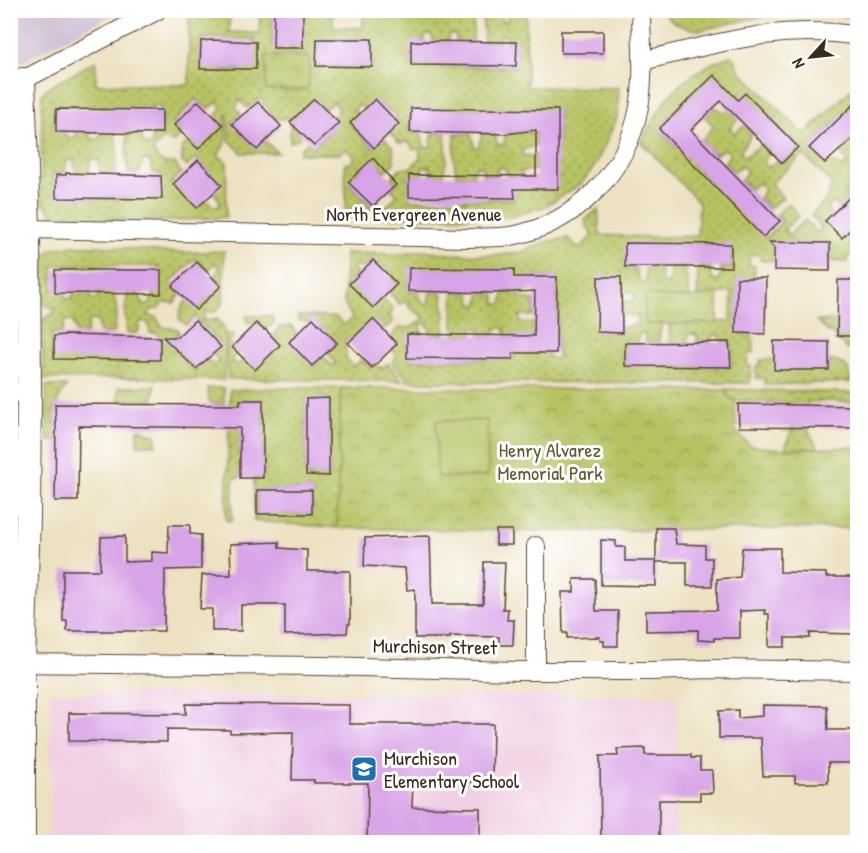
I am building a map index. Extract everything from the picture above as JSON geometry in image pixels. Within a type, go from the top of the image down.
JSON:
[{"type":"street","points":[[24,843],[17,663],[28,517],[20,391],[28,229],[17,83],[158,10]]},
{"type":"street","name":"North Evergreen Avenue","points":[[28,229],[469,238],[510,236],[539,228],[582,204],[617,163],[632,135],[639,107],[642,61],[641,10]]},
{"type":"street","points":[[642,61],[739,38],[785,31],[831,32],[858,36]]},
{"type":"street","points":[[536,546],[537,671]]},
{"type":"street","name":"Murchison Street","points":[[17,663],[537,671],[712,669],[858,672]]},
{"type":"shaded area","points":[[11,10],[120,10],[120,11],[11,67]]},
{"type":"shaded area","name":"Murchison Elementary School","points":[[51,693],[676,696],[676,842],[50,842]]},
{"type":"green space","points":[[857,10],[857,19],[817,12],[778,14],[700,30],[678,25],[662,11]]},
{"type":"green space","points":[[230,11],[229,32],[259,33],[260,11],[272,11],[272,45],[284,52],[299,46],[300,11],[474,11],[473,42],[456,42],[456,35],[449,34],[448,42],[433,42],[432,35],[425,34],[425,41],[412,43],[411,66],[516,67],[516,45],[507,42],[506,35],[500,36],[499,42],[484,42],[482,11],[501,11],[502,22],[507,21],[508,11],[526,11],[527,87],[619,88],[617,118],[596,164],[581,184],[544,207],[511,217],[344,218],[345,163],[348,165],[355,158],[346,149],[339,154],[300,154],[301,148],[307,142],[313,148],[336,125],[334,118],[339,109],[334,101],[325,109],[315,102],[295,117],[291,124],[301,136],[290,142],[290,118],[276,119],[260,98],[248,108],[239,100],[236,108],[241,114],[233,122],[239,131],[256,148],[266,142],[278,153],[242,153],[229,140],[228,115],[226,114],[226,143],[218,155],[227,162],[226,217],[169,221],[61,219],[51,213],[41,199],[42,94],[47,88],[96,61],[96,84],[189,85],[189,13]],"holes":[[[333,13],[363,14],[363,28],[333,27]],[[201,38],[253,39],[256,56],[253,65],[234,70],[200,64]],[[363,39],[372,42],[372,68],[318,67],[318,40]],[[196,99],[209,109],[217,102],[222,109],[216,115],[219,122],[196,145],[188,142],[182,147],[182,162],[187,166],[196,158],[219,182],[214,193],[221,203],[216,208],[207,201],[195,205],[172,181],[181,173],[175,163],[159,160],[153,150],[163,139],[175,142],[181,135],[174,122]],[[375,101],[396,115],[396,121],[390,132],[399,143],[409,142],[413,149],[420,149],[420,158],[410,168],[400,168],[392,177],[396,185],[391,189],[397,195],[385,208],[378,201],[373,208],[349,184],[360,170],[370,163],[374,162],[386,171],[394,163],[393,147],[384,138],[373,148],[350,125],[359,115],[354,110],[359,105],[364,109]],[[55,106],[160,107],[163,121],[161,130],[153,135],[151,145],[143,144],[142,134],[128,130],[126,148],[128,173],[140,173],[142,160],[150,161],[152,173],[160,173],[160,196],[107,199],[54,196],[53,173],[65,173],[67,160],[74,160],[76,172],[88,173],[91,159],[98,160],[100,173],[115,173],[118,148],[113,129],[100,129],[100,139],[91,139],[89,129],[77,129],[75,138],[67,138],[64,129],[54,129]],[[410,109],[502,109],[515,112],[515,133],[505,134],[504,145],[497,144],[495,134],[482,134],[478,148],[475,148],[471,134],[455,134],[454,158],[456,175],[473,176],[475,167],[482,166],[483,175],[497,175],[498,168],[505,168],[507,175],[513,176],[513,199],[410,200],[409,176],[421,176],[423,167],[430,167],[431,176],[443,176],[447,158],[445,133],[432,133],[431,147],[424,147],[421,133],[410,132]],[[558,110],[557,188],[522,178],[522,171],[536,170],[536,156],[522,155],[522,150],[536,145],[536,133],[523,132],[523,126]]]},
{"type":"green space","points":[[266,56],[310,56],[308,90],[266,90]]},
{"type":"green space","points":[[731,56],[735,59],[739,70],[804,134],[857,84],[857,102],[820,137],[812,150],[827,165],[832,162],[842,168],[847,163],[841,153],[850,142],[857,149],[857,189],[855,191],[850,186],[845,191],[849,197],[839,208],[832,203],[827,208],[832,215],[828,220],[844,237],[857,224],[857,253],[848,256],[848,262],[830,261],[831,244],[790,242],[774,260],[761,261],[759,254],[750,255],[749,265],[755,266],[754,278],[741,281],[741,334],[752,334],[754,352],[748,354],[747,365],[751,366],[750,383],[424,382],[406,380],[392,363],[397,356],[392,349],[396,344],[391,337],[399,327],[410,328],[425,318],[409,307],[409,301],[399,304],[389,292],[396,284],[392,279],[394,277],[385,267],[381,268],[373,260],[363,269],[357,265],[353,269],[357,275],[350,284],[373,307],[383,298],[393,309],[390,316],[393,323],[370,334],[345,339],[346,358],[353,367],[362,359],[371,368],[376,364],[381,369],[388,363],[402,381],[228,379],[226,336],[224,380],[43,379],[42,320],[54,313],[54,309],[42,303],[42,264],[46,254],[54,249],[67,246],[168,252],[224,251],[223,304],[215,312],[205,312],[204,321],[217,319],[223,326],[225,334],[235,335],[229,342],[238,352],[231,360],[237,365],[245,358],[277,342],[273,337],[279,327],[292,326],[297,334],[290,342],[313,367],[323,356],[331,365],[336,364],[327,352],[337,343],[320,326],[298,320],[298,316],[336,317],[344,325],[352,318],[344,302],[345,253],[403,254],[425,250],[450,254],[500,255],[519,253],[546,242],[568,238],[579,249],[593,235],[585,220],[598,209],[600,235],[697,236],[699,202],[641,142],[657,113],[676,89],[699,70]],"holes":[[[713,78],[730,109],[725,113],[715,107],[705,117],[714,126],[697,145],[681,140],[675,146],[660,130],[668,119]],[[746,95],[792,140],[798,149],[783,164],[778,160],[768,168],[763,162],[770,152],[762,144],[745,157],[740,152],[752,134],[744,126],[734,133],[730,128],[737,120],[732,110]],[[709,149],[716,154],[725,149],[730,154],[724,163],[734,172],[741,165],[747,172],[741,180],[749,189],[760,182],[764,191],[759,199],[769,208],[783,198],[771,184],[803,154],[832,184],[825,201],[811,215],[822,228],[817,233],[805,220],[788,235],[784,229],[799,216],[788,203],[776,216],[782,222],[766,238],[693,164]],[[655,244],[706,244],[731,247],[732,268],[721,268],[719,281],[712,280],[711,268],[698,268],[697,297],[732,292],[731,321],[669,323],[670,343],[686,343],[689,334],[697,335],[697,343],[710,342],[713,335],[720,335],[722,342],[732,345],[731,367],[625,366],[626,345],[636,343],[640,333],[645,334],[646,343],[658,343],[662,324],[646,324],[669,297],[690,298],[685,268],[670,268],[669,284],[662,283],[660,269],[646,269],[646,282],[640,283],[636,269],[627,269],[625,258]],[[195,259],[208,270],[216,263],[220,268],[214,277],[219,283],[214,291],[206,301],[195,307],[187,300],[180,310],[179,319],[186,325],[195,317],[219,342],[210,351],[219,360],[213,366],[205,357],[195,371],[170,342],[179,333],[178,329],[162,327],[156,317],[149,316],[150,310],[158,309],[164,302],[174,303],[181,294],[171,282]],[[53,266],[159,266],[159,289],[152,297],[150,305],[143,305],[140,296],[128,289],[125,311],[127,333],[138,333],[141,321],[148,322],[150,333],[158,333],[160,345],[158,356],[81,359],[52,356],[52,333],[62,333],[65,320],[73,321],[76,333],[87,333],[89,320],[98,321],[99,333],[114,333],[117,313],[113,289],[100,289],[97,299],[91,299],[88,289],[75,289],[72,299],[66,299],[63,289],[53,289]],[[410,269],[513,270],[513,293],[504,293],[502,304],[496,304],[494,293],[481,293],[478,305],[472,304],[470,293],[454,292],[453,318],[455,335],[472,335],[474,328],[480,329],[480,335],[493,335],[497,328],[504,328],[506,335],[514,338],[514,359],[410,360],[410,338],[421,335],[421,324],[428,324],[431,335],[444,335],[442,292],[430,292],[428,304],[422,303],[419,292],[409,292]],[[534,277],[557,277],[557,353],[560,356],[554,359],[549,357],[548,353],[534,353],[534,323],[520,323],[520,315],[534,316],[534,300],[520,298],[519,293],[533,290]],[[620,279],[621,290],[634,293],[635,300],[621,302],[621,313],[638,317],[637,324],[622,328],[621,333],[599,332]]]},
{"type":"green space","points":[[718,293],[718,323],[646,324],[645,295],[690,298]]},
{"type":"green space","points":[[246,316],[272,316],[274,323],[266,329],[255,321],[247,324]]},
{"type":"green space","points":[[840,320],[857,335],[857,351],[847,349],[817,321]]},
{"type":"green space","points":[[774,359],[776,368],[829,369],[829,360],[839,363],[846,366],[850,382],[765,385],[765,379],[756,378],[756,366],[760,366],[760,360]]},
{"type":"green space","points":[[46,386],[67,386],[54,413],[56,426],[65,441],[47,441]]},
{"type":"green space","points":[[155,386],[153,401],[118,401],[119,387]]},
{"type":"green space","points":[[208,388],[224,388],[224,406],[209,402]]},
{"type":"green space","points":[[341,388],[337,528],[254,521],[254,478],[263,477],[263,400],[240,400],[240,478],[233,478],[232,521],[226,520],[230,390]],"holes":[[[329,398],[329,475],[306,475],[306,399]],[[257,490],[312,490],[312,514],[257,514]]]},
{"type":"green space","name":"Henry Alvarez Memorial Park","points":[[341,388],[726,390],[727,396],[735,401],[736,432],[751,446],[785,449],[857,447],[857,528],[548,531],[337,528]]},
{"type":"green space","points":[[726,389],[857,393],[857,403],[807,402],[807,428],[818,448],[785,449],[792,428],[791,403],[735,401],[727,396]]},
{"type":"green space","points":[[487,420],[488,476],[437,477],[436,421]]},
{"type":"green space","points":[[138,429],[156,435],[156,445],[137,445]]},
{"type":"building","points":[[274,10],[303,10],[303,48],[273,48]]},
{"type":"building","points":[[561,31],[603,31],[603,53],[561,53]]},
{"type":"building","points":[[317,39],[372,39],[372,67],[316,66]]},
{"type":"building","points":[[201,41],[256,42],[256,69],[200,69]]},
{"type":"building","points":[[411,41],[517,42],[516,66],[411,65]]},
{"type":"building","points":[[714,75],[738,100],[745,93],[798,147],[782,163],[721,101],[691,130],[780,221],[763,237],[659,129]]},
{"type":"building","points":[[314,99],[339,123],[314,146],[290,122]]},
{"type":"building","points":[[375,99],[399,124],[374,148],[350,123]]},
{"type":"building","points":[[858,100],[858,134],[825,163],[809,148]]},
{"type":"building","points":[[198,101],[223,125],[198,149],[174,125]]},
{"type":"building","points":[[258,102],[281,126],[257,150],[232,124]]},
{"type":"building","points":[[411,108],[558,110],[558,189],[514,189],[515,198],[409,197],[409,175],[536,176],[536,130],[505,134],[410,132]]},
{"type":"building","points":[[56,109],[162,110],[162,133],[56,132]]},
{"type":"building","points":[[373,158],[396,185],[373,206],[348,182]]},
{"type":"building","points":[[198,160],[222,185],[197,208],[173,184]]},
{"type":"building","points":[[66,173],[161,176],[162,199],[56,198],[56,175],[66,175]]},
{"type":"building","points":[[858,189],[858,222],[842,238],[825,221]]},
{"type":"building","points":[[769,242],[830,243],[830,271],[774,270],[774,248]]},
{"type":"building","points":[[625,243],[731,244],[731,267],[625,267]]},
{"type":"building","points":[[373,260],[397,284],[373,308],[349,284]]},
{"type":"building","points":[[197,262],[221,286],[196,310],[172,286]]},
{"type":"building","points":[[409,268],[514,269],[514,277],[557,277],[556,353],[513,353],[513,359],[407,358],[407,334],[534,336],[535,291],[494,293],[408,291]]},
{"type":"building","points":[[55,270],[161,270],[161,294],[55,293]]},
{"type":"building","points":[[598,277],[621,277],[622,333],[597,332]]},
{"type":"building","points":[[737,278],[766,278],[765,334],[736,333]]},
{"type":"building","points":[[838,280],[858,280],[858,336],[837,336]]},
{"type":"building","points":[[313,318],[337,343],[312,366],[289,342]]},
{"type":"building","points":[[373,319],[397,344],[372,368],[348,343]]},
{"type":"building","points":[[195,320],[221,347],[196,369],[163,337],[177,337]]},
{"type":"building","points":[[256,323],[280,345],[255,370],[232,347]]},
{"type":"building","points":[[54,336],[160,337],[160,360],[54,359]]},
{"type":"building","points":[[774,341],[829,342],[829,370],[774,370]]},
{"type":"building","points":[[729,342],[731,367],[625,366],[625,343]]},
{"type":"building","points":[[329,398],[329,476],[306,475],[306,399]]},
{"type":"building","points":[[240,400],[263,400],[263,478],[240,478],[240,428],[79,426],[78,501],[55,501],[55,404],[240,405]]},
{"type":"building","points":[[738,404],[858,406],[858,428],[739,427]]},
{"type":"building","points":[[257,490],[312,490],[312,514],[257,514]]},
{"type":"building","points":[[169,525],[190,525],[190,534],[201,535],[201,569],[165,570],[164,631],[67,631],[67,621],[63,621],[63,570],[100,570],[101,537],[125,536],[125,562],[152,561],[152,552],[168,553]]},
{"type":"building","points":[[656,528],[674,528],[676,544],[705,545],[705,558],[712,558],[712,586],[687,586],[687,562],[656,562]]},
{"type":"building","points":[[496,530],[512,530],[512,545],[496,545]]},
{"type":"building","points":[[430,536],[432,604],[483,604],[484,562],[505,562],[503,609],[508,609],[507,620],[514,620],[513,645],[499,645],[499,637],[415,638],[415,589],[407,590],[405,568],[364,566],[365,538]]},
{"type":"building","points":[[601,540],[616,541],[616,547],[625,547],[625,561],[656,561],[656,586],[601,585]]},
{"type":"building","points":[[279,542],[279,548],[307,550],[307,571],[350,571],[350,624],[348,624],[347,633],[285,635],[285,605],[241,605],[241,631],[212,631],[212,609],[200,609],[202,575],[231,575],[230,544]]},
{"type":"building","points":[[742,548],[780,548],[780,572],[826,573],[826,577],[858,577],[858,634],[810,633],[810,638],[785,638],[785,647],[769,647],[769,614],[765,614],[765,610],[740,611],[740,638],[698,640],[698,630],[646,631],[646,611],[717,610],[717,579],[740,577]]},
{"type":"building","points":[[574,579],[595,579],[596,611],[618,611],[618,646],[604,646],[604,641],[600,641],[600,637],[567,638],[567,633],[563,633],[562,592],[574,592]]},
{"type":"building","points":[[186,704],[349,705],[349,724],[493,724],[492,782],[413,782],[412,807],[480,808],[480,843],[367,843],[368,783],[314,783],[314,780],[292,780],[293,732],[230,733],[230,730],[167,729],[167,742],[69,741],[69,713],[186,714]]},
{"type":"building","points":[[763,705],[827,706],[828,730],[858,730],[858,763],[828,763],[828,783],[795,783],[795,776],[763,776],[761,738],[719,738],[719,711],[738,710],[738,718],[763,716]]},
{"type":"building","points":[[645,748],[645,755],[691,755],[691,758],[700,758],[700,770],[712,770],[713,793],[700,793],[700,800],[659,800],[659,843],[601,843],[600,756],[618,756],[617,749]]},
{"type":"place","name":"Murchison Elementary School","points":[[364,769]]}]
